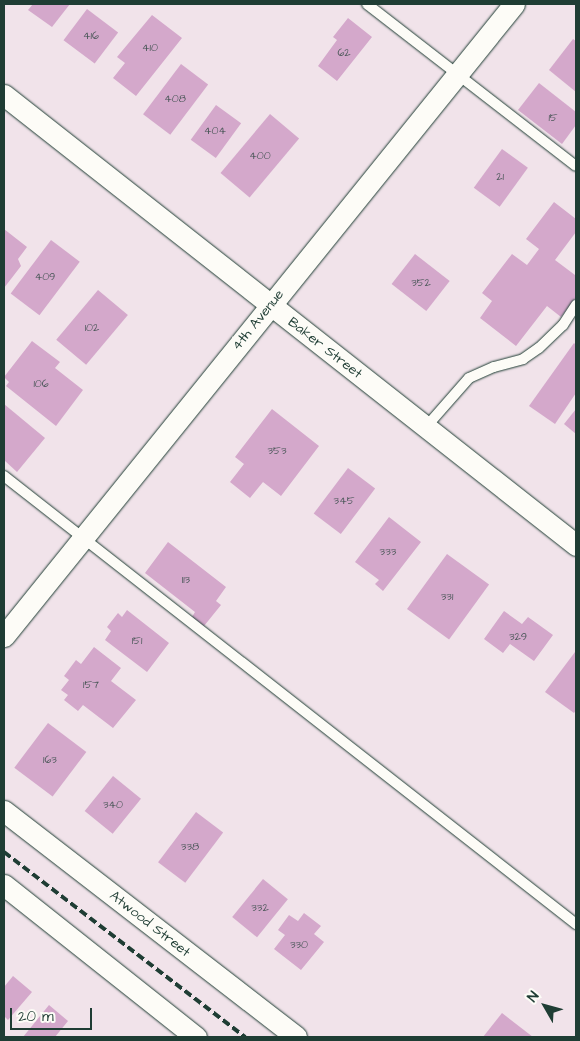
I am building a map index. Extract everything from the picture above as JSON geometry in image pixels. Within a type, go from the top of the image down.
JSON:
[{"type":"street","name":"4th Avenue","points":[[4,636],[514,4]]},
{"type":"street","name":"Baker Street","points":[[4,95],[576,545]]},
{"type":"street","name":"Atwood Street","points":[[4,811],[296,1037]]},
{"type":"street","points":[[4,885],[196,1037]]},
{"type":"lane","points":[[367,4],[576,166]]},
{"type":"lane","points":[[426,427],[469,378],[494,367],[523,359],[539,348],[563,325],[576,305]]},
{"type":"lane","points":[[4,476],[576,924]]},
{"type":"building","points":[[33,4],[70,4],[52,27],[28,10]]},
{"type":"building","points":[[87,9],[118,32],[95,64],[64,40]]},
{"type":"building","points":[[152,15],[182,38],[136,96],[113,78],[125,63],[117,57]]},
{"type":"building","points":[[348,18],[372,37],[337,81],[318,66],[337,40],[333,37]]},
{"type":"building","points":[[573,39],[576,41],[576,92],[549,70]]},
{"type":"building","points":[[181,64],[208,84],[170,135],[143,114]]},
{"type":"building","points":[[539,83],[576,112],[576,125],[562,144],[518,110]]},
{"type":"building","points":[[216,105],[241,123],[216,158],[191,140]]},
{"type":"building","points":[[270,114],[299,138],[250,197],[221,173]]},
{"type":"building","points":[[502,149],[528,168],[500,207],[474,188]]},
{"type":"building","points":[[554,202],[576,219],[576,232],[555,260],[575,275],[576,297],[561,317],[547,306],[516,346],[480,318],[492,301],[482,293],[512,254],[527,265],[539,249],[526,239]]},
{"type":"building","points":[[4,229],[27,247],[18,259],[21,266],[4,288]]},
{"type":"building","points":[[51,240],[80,262],[39,315],[11,294]]},
{"type":"building","points":[[415,254],[450,281],[426,311],[392,284]]},
{"type":"building","points":[[98,290],[128,315],[86,365],[56,340]]},
{"type":"building","points":[[32,341],[60,362],[55,368],[83,390],[56,426],[6,386],[9,382],[4,377]]},
{"type":"building","points":[[574,343],[576,345],[576,393],[555,424],[529,406]]},
{"type":"building","points":[[4,404],[45,438],[17,472],[4,460]]},
{"type":"building","points":[[272,409],[319,446],[281,496],[263,482],[250,498],[230,482],[244,464],[235,457]]},
{"type":"building","points":[[576,409],[576,434],[564,424]]},
{"type":"building","points":[[348,468],[375,488],[341,534],[314,514]]},
{"type":"building","points":[[389,517],[421,542],[383,591],[375,584],[379,580],[355,562]]},
{"type":"building","points":[[168,542],[226,587],[216,601],[221,605],[204,626],[192,617],[195,612],[145,573]]},
{"type":"building","points":[[447,554],[489,585],[449,640],[407,609]]},
{"type":"building","points":[[127,610],[169,643],[147,672],[105,640],[111,631],[107,627],[118,613],[122,617]]},
{"type":"building","points":[[504,611],[522,624],[528,617],[553,635],[534,661],[510,644],[503,653],[484,639]]},
{"type":"building","points":[[94,647],[121,668],[111,681],[136,700],[113,728],[83,705],[78,711],[64,700],[68,695],[61,690],[69,680],[64,676],[76,660],[81,664]]},
{"type":"building","points":[[575,652],[576,710],[574,713],[545,692]]},
{"type":"building","points":[[48,723],[86,752],[53,797],[14,768]]},
{"type":"building","points":[[113,776],[141,799],[113,834],[85,811]]},
{"type":"building","points":[[196,812],[223,832],[185,883],[158,862]]},
{"type":"building","points":[[263,879],[288,899],[257,937],[232,917]]},
{"type":"building","points":[[304,913],[321,926],[314,934],[324,942],[301,970],[274,949],[285,935],[278,930],[289,915],[298,921]]},
{"type":"building","points":[[13,976],[32,992],[8,1020],[4,1016],[4,987]]},
{"type":"building","points":[[49,1005],[68,1021],[55,1037],[23,1037]]},
{"type":"building","points":[[502,1013],[533,1037],[483,1037]]},
{"type":"railway","points":[[4,852],[245,1037]]}]
